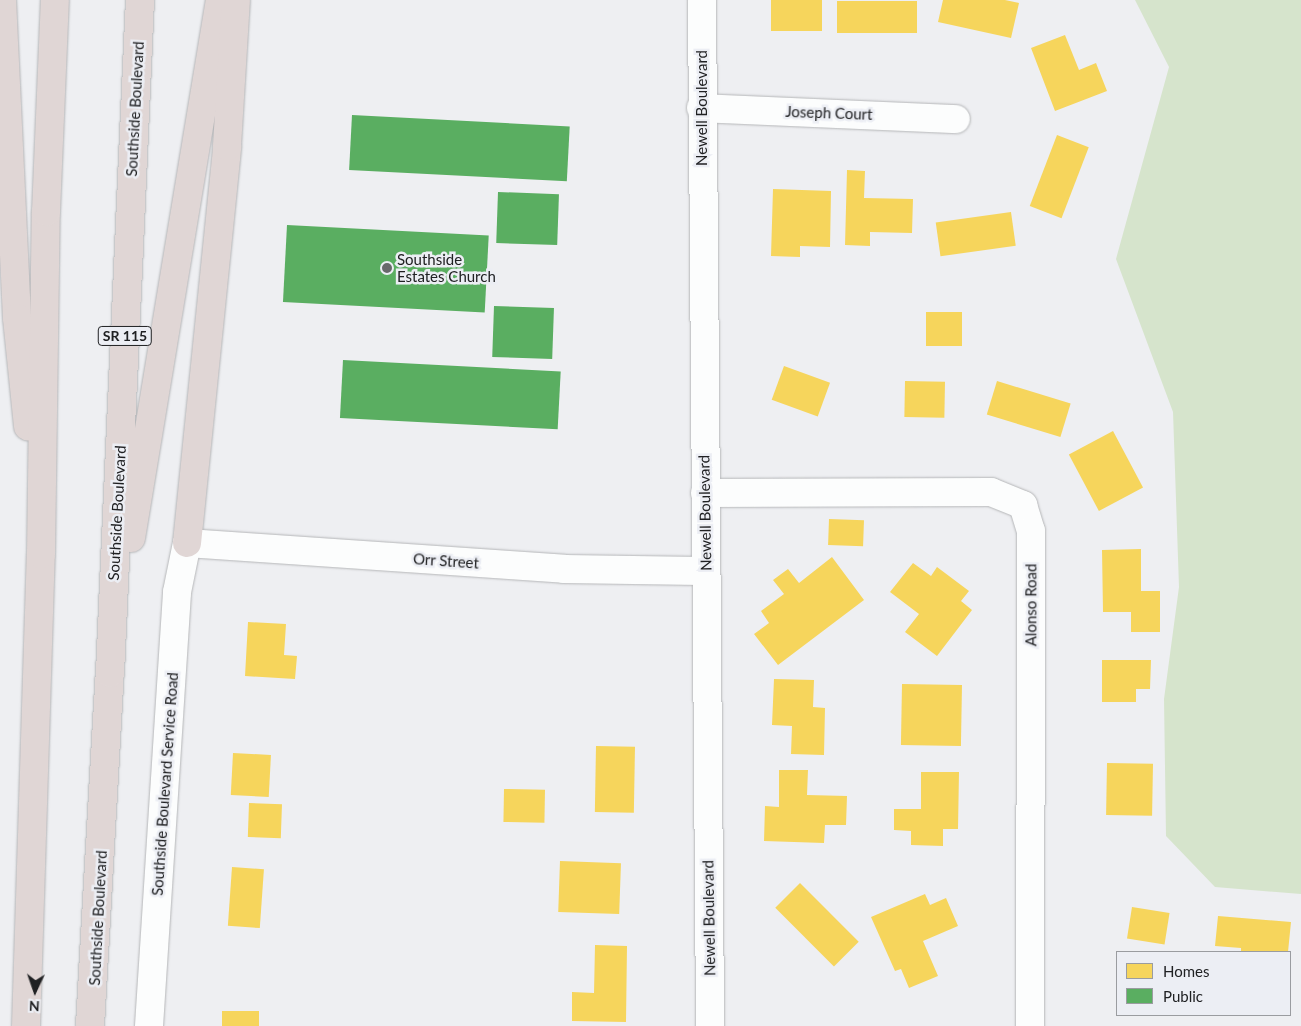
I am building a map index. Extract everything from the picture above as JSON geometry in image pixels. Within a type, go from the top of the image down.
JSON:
[{"type":"highway","points":[[2,0],[17,318],[41,554]]},
{"type":"highway","points":[[26,1026],[41,554],[46,212],[55,0]]},
{"type":"highway","name":"Southside Boulevard","points":[[90,1026],[110,673],[140,0]]},
{"type":"highway","points":[[110,673],[220,0]]},
{"type":"highway","points":[[187,543],[227,146],[236,0]]},
{"type":"street","name":"Newell Boulevard","points":[[702,0],[701,108],[710,1026]]},
{"type":"street","name":"Joseph Court","points":[[701,108],[956,118]]},
{"type":"street","name":"Alonso Road","points":[[705,493],[991,492],[1022,505],[1031,531],[1030,1026]]},
{"type":"street","name":"Orr Street","points":[[187,543],[564,569],[706,571]]},
{"type":"street","name":"Southside Boulevard Service Road","points":[[149,1026],[177,592],[187,543]]},
{"type":"green space","points":[[1135,0],[1301,0],[1301,894],[1215,887],[1166,836],[1164,699],[1179,587],[1173,412],[1116,259],[1169,67]]},
{"type":"building: Homes","points":[[771,0],[822,0],[822,31],[771,31]]},
{"type":"building: Homes","points":[[943,0],[1005,0],[1019,3],[1011,38],[938,22]]},
{"type":"building: Homes","points":[[837,1],[917,1],[917,33],[837,33]]},
{"type":"building: Homes","points":[[1065,35],[1079,70],[1096,63],[1107,91],[1055,111],[1031,48]]},
{"type":"building: Homes","points":[[1057,135],[1089,147],[1062,218],[1030,206]]},
{"type":"building: Homes","points":[[847,170],[865,171],[864,198],[913,199],[912,233],[870,232],[870,246],[845,245]]},
{"type":"building: Homes","points":[[773,189],[831,191],[830,247],[800,246],[800,257],[771,256]]},
{"type":"building: Homes","points":[[1011,212],[1016,246],[940,256],[936,223]]},
{"type":"building: Homes","points":[[926,312],[962,312],[962,346],[926,346]]},
{"type":"building: Homes","points":[[784,366],[830,383],[818,417],[772,400]]},
{"type":"building: Homes","points":[[905,381],[945,382],[944,418],[904,417]]},
{"type":"building: Homes","points":[[997,381],[1071,404],[1060,437],[987,414]]},
{"type":"building: Homes","points":[[1113,431],[1143,488],[1099,511],[1069,454]]},
{"type":"building: Homes","points":[[829,519],[864,520],[863,546],[828,545]]},
{"type":"building: Homes","points":[[1141,549],[1141,591],[1160,591],[1160,632],[1131,632],[1131,612],[1103,612],[1102,550]]},
{"type":"building: Homes","points":[[832,557],[864,600],[778,665],[754,634],[769,623],[761,611],[784,594],[773,580],[788,569],[799,583]]},
{"type":"building: Homes","points":[[913,563],[931,576],[937,567],[969,591],[961,601],[972,610],[937,656],[905,632],[919,614],[890,592]]},
{"type":"building: Homes","points":[[248,622],[286,624],[284,655],[297,656],[295,679],[245,676]]},
{"type":"building: Homes","points":[[1102,660],[1151,660],[1150,689],[1136,689],[1136,702],[1102,702]]},
{"type":"building: Homes","points":[[774,679],[814,680],[813,707],[825,708],[824,755],[791,754],[792,726],[772,725]]},
{"type":"building: Homes","points":[[902,684],[962,685],[961,746],[901,745]]},
{"type":"building: Homes","points":[[596,746],[635,747],[634,813],[595,812]]},
{"type":"building: Homes","points":[[233,753],[271,755],[269,797],[231,795]]},
{"type":"building: Homes","points":[[1107,763],[1153,764],[1152,816],[1106,815]]},
{"type":"building: Homes","points":[[779,770],[808,770],[807,795],[847,796],[846,825],[825,825],[824,843],[764,841],[765,806],[779,807]]},
{"type":"building: Homes","points":[[921,772],[959,772],[958,829],[943,829],[943,846],[911,845],[911,831],[894,830],[894,809],[921,809]]},
{"type":"building: Homes","points":[[504,789],[545,790],[544,823],[503,822]]},
{"type":"building: Homes","points":[[249,803],[282,804],[281,838],[248,837]]},
{"type":"building: Homes","points":[[560,861],[621,863],[619,914],[558,912]]},
{"type":"building: Homes","points":[[232,867],[264,869],[260,928],[228,926]]},
{"type":"building: Homes","points":[[800,883],[859,942],[834,966],[775,908]]},
{"type":"building: Homes","points":[[925,894],[930,905],[946,898],[958,926],[923,941],[938,976],[909,988],[901,969],[895,971],[871,917]]},
{"type":"building: Homes","points":[[1132,907],[1170,913],[1165,945],[1127,939]]},
{"type":"building: Homes","points":[[1218,916],[1291,922],[1288,951],[1241,951],[1241,948],[1215,946]]},
{"type":"building: Homes","points":[[595,945],[627,946],[626,1022],[572,1021],[572,992],[594,993]]},
{"type":"building: Homes","points":[[222,1011],[259,1011],[259,1026],[222,1026]]},
{"type":"building: Public","points":[[352,115],[570,126],[567,181],[349,170]]},
{"type":"building: Public","points":[[498,192],[559,194],[557,245],[496,243]]},
{"type":"building: Public","name":"Southside Estates Church","points":[[287,225],[489,236],[485,312],[283,302]]},
{"type":"building: Public","points":[[494,306],[554,308],[552,359],[492,357]]},
{"type":"building: Public","points":[[343,360],[561,371],[558,429],[340,418]]},
{"type":"place","name":"Southside Estates Church","points":[[387,268]]}]
